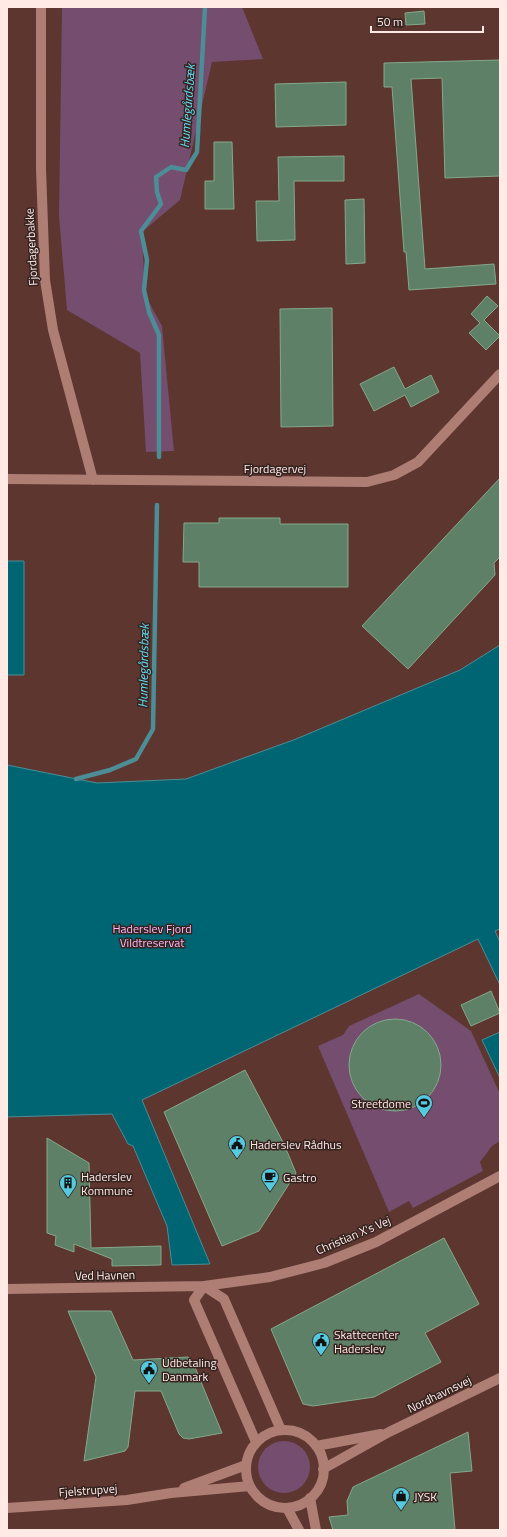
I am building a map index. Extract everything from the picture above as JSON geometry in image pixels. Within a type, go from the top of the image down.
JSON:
[{"type":"street","name":"Fjordagerbakke","points":[[41,7],[41,169],[45,280],[53,330],[93,480]]},
{"type":"street","name":"Fjordagervej","points":[[7,479],[367,482],[394,475],[418,462],[500,374]]},
{"type":"street","name":"Christian X's Vej","points":[[204,1286],[270,1277],[324,1263],[376,1242],[500,1176]]},
{"type":"street","name":"Ved Havnen","points":[[7,1289],[204,1286]]},
{"type":"street","points":[[256,1442],[194,1300],[204,1286],[224,1299],[281,1430]]},
{"type":"street","name":"Nordhavnsvej","points":[[324,1469],[389,1432],[500,1378]]},
{"type":"street","points":[[281,1430],[301,1433],[316,1446],[321,1455],[324,1469],[321,1483],[310,1498],[299,1505],[287,1508],[272,1505],[263,1501],[250,1486],[246,1465],[251,1450],[256,1442],[272,1432],[281,1430]]},
{"type":"street","name":"Nordhavnsvej","points":[[316,1446],[389,1432]]},
{"type":"street","name":"Fjelstrupvej","points":[[171,1493],[246,1465]]},
{"type":"street","name":"Fjelstrupvej","points":[[7,1508],[127,1500],[171,1493],[250,1486]]},
{"type":"street","points":[[310,1498],[316,1530]]},
{"type":"street","points":[[287,1508],[299,1530]]},
{"type":"shaded area","points":[[62,7],[242,7],[263,59],[212,62],[180,200],[142,232],[145,295],[162,326],[174,451],[146,452],[140,353],[67,310],[59,216]]},
{"type":"shaded area","name":"Streetdome","points":[[419,994],[471,1031],[500,1094],[500,1141],[492,1146],[480,1162],[483,1171],[413,1208],[409,1201],[389,1212],[318,1046],[343,1035],[349,1026]]},
{"type":"shaded area","points":[[284,1441],[294,1443],[302,1449],[308,1457],[310,1467],[308,1477],[302,1485],[294,1491],[284,1493],[274,1491],[266,1485],[260,1477],[258,1467],[260,1457],[266,1449],[274,1443]]},
{"type":"water","points":[[7,561],[24,561],[24,675],[7,675]]},
{"type":"water","name":"Haderslev Fjord Vildtreservat","points":[[500,645],[500,929],[495,931],[500,942],[500,985],[478,939],[142,1100],[210,1264],[172,1265],[167,1226],[133,1146],[128,1144],[112,1114],[7,1117],[7,765],[97,783],[186,779],[296,739],[460,670]]},
{"type":"water","points":[[500,1032],[500,1078],[482,1040]]},
{"type":"building","points":[[424,11],[425,24],[406,25],[405,13]]},
{"type":"building","points":[[500,60],[500,176],[445,178],[442,78],[411,79],[425,269],[494,264],[496,284],[409,290],[406,252],[404,252],[392,87],[384,87],[384,63]]},
{"type":"building","points":[[346,82],[346,125],[276,127],[275,84]]},
{"type":"building","points":[[214,142],[232,142],[234,209],[205,209],[205,181],[214,181]]},
{"type":"building","points":[[344,156],[344,181],[294,181],[295,240],[257,241],[256,201],[279,201],[278,157]]},
{"type":"building","points":[[364,199],[365,263],[346,264],[345,200]]},
{"type":"building","points":[[487,296],[498,306],[484,320],[500,336],[486,350],[469,333],[480,323],[471,314]]},
{"type":"building","points":[[332,308],[333,426],[281,427],[280,309]]},
{"type":"building","points":[[394,367],[405,389],[431,375],[439,392],[411,407],[405,395],[374,411],[360,384]]},
{"type":"building","points":[[500,478],[500,557],[494,563],[495,575],[408,669],[362,626]]},
{"type":"building","points":[[219,518],[280,518],[280,524],[348,524],[348,587],[199,587],[199,562],[183,562],[184,523],[219,523]]},
{"type":"building","points":[[491,991],[500,1013],[471,1026],[461,1005]]},
{"type":"building","points":[[395,1019],[413,1022],[428,1032],[438,1047],[441,1065],[438,1083],[428,1098],[413,1108],[395,1111],[377,1108],[362,1098],[352,1083],[349,1065],[352,1047],[362,1032],[377,1022]]},
{"type":"building","name":"Haderslev Rådhus","points":[[245,1070],[284,1144],[296,1173],[259,1231],[222,1246],[164,1112]]},
{"type":"building","name":"Haderslev Kommune","points":[[47,1138],[89,1163],[91,1248],[161,1246],[161,1265],[112,1266],[112,1259],[74,1244],[74,1252],[55,1245],[56,1236],[47,1233]]},
{"type":"building","points":[[444,1238],[479,1304],[425,1333],[441,1362],[374,1397],[313,1406],[303,1404],[271,1329]]},
{"type":"building","name":"Udbetaling Danmark","points":[[68,1311],[111,1311],[133,1360],[188,1357],[192,1360],[222,1433],[189,1439],[183,1438],[179,1434],[161,1391],[135,1391],[128,1447],[125,1451],[84,1461],[96,1377]]},
{"type":"building","points":[[468,1432],[472,1471],[450,1473],[455,1530],[333,1530],[329,1517],[348,1515],[347,1501],[353,1487]]},
{"type":"waterway","name":"Humlegårdsbæk","points":[[159,457],[159,335],[149,312],[144,290],[147,260],[141,231],[161,204],[157,192],[156,177],[171,167],[186,170],[197,152],[205,7]]},
{"type":"waterway","name":"Humlegårdsbæk","points":[[76,779],[110,770],[136,759],[153,729],[157,505]]},
{"type":"place","name":"Streetdome","points":[[424,1118]]},
{"type":"place","name":"Haderslev Rådhus","points":[[237,1159]]},
{"type":"place","name":"Gastro","points":[[270,1192]]},
{"type":"place","name":"Haderslev Kommune","points":[[68,1198]]},
{"type":"place","name":"Skattecenter Haderslev","points":[[321,1356]]},
{"type":"place","name":"Udbetaling Danmark","points":[[149,1384]]},
{"type":"place","name":"JYSK","points":[[401,1511]]}]
